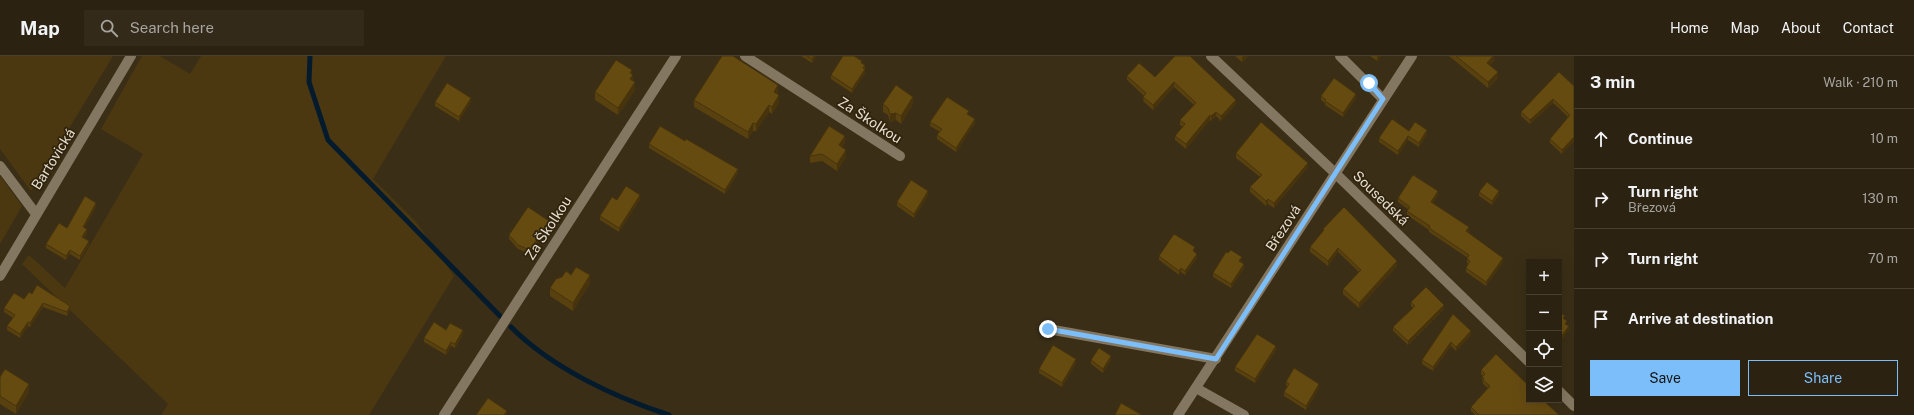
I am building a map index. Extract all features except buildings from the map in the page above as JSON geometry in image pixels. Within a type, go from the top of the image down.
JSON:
[{"type":"street","name":"Bartovická","points":[[0,276],[131,56]]},
{"type":"street","name":"Za Školkou","points":[[444,415],[676,56]]},
{"type":"street","name":"Za Školkou","points":[[745,56],[900,156]]},
{"type":"street","name":"Sousedská","points":[[1211,56],[1335,173],[1526,359]]},
{"type":"street","points":[[1340,56],[1383,99]]},
{"type":"street","name":"Březová","points":[[1178,415],[1216,359],[1412,56]]},
{"type":"street","points":[[0,166],[36,214]]},
{"type":"street","points":[[1048,329],[1216,359]]},
{"type":"street","points":[[1196,388],[1244,415]]},
{"type":"street","points":[[1562,394],[1574,406]]},
{"type":"shaded area","points":[[0,56],[113,56],[31,191],[0,149]]},
{"type":"shaded area","points":[[142,56],[160,56],[190,74],[201,56],[446,56],[373,179],[416,222],[454,276],[369,415],[161,415],[168,404],[22,264],[29,255],[65,288],[143,154],[101,129]]},
{"type":"shaded area","points":[[0,176],[22,206],[0,244]]},
{"type":"waterway","points":[[310,56],[309,82],[328,140],[500,316]]},
{"type":"waterway","points":[[511,327],[545,356],[585,380],[648,408],[669,415]]},
{"type":"route","points":[[1048,329],[1216,359],[1383,99],[1369,83]]}]
